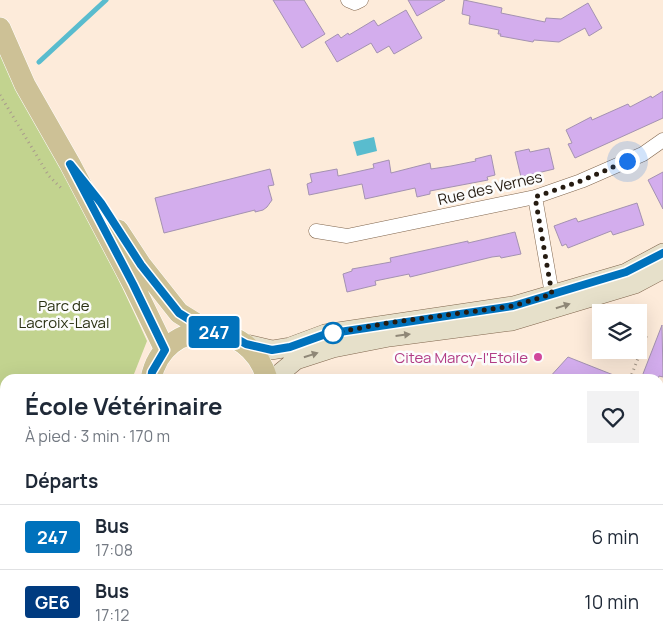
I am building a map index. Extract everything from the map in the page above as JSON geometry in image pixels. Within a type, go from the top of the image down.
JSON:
[{"type":"main road","points":[[0,28],[21,77],[70,164],[133,284],[165,350]]},
{"type":"main road","points":[[70,164],[101,203],[141,265],[179,313],[208,331]]},
{"type":"main road","points":[[153,374],[156,364],[165,350],[178,340],[192,333],[208,331],[228,334],[246,344],[272,350],[290,347],[326,334],[513,306],[626,272],[663,252]]},
{"type":"main road","points":[[279,374],[296,360],[333,348],[389,337],[512,322],[634,284],[663,269]]},
{"type":"main road","points":[[246,344],[256,355],[266,374]]},
{"type":"street","points":[[348,0],[355,3],[361,0]]},
{"type":"street","name":"Rue des Vernes","points":[[316,231],[346,236],[535,197],[581,181],[634,158],[663,140]]},
{"type":"street","points":[[535,197],[552,294]]},
{"type":"path","points":[[632,374],[638,359]]},
{"type":"green space","name":"Parc de Lacroix-Laval","points":[[0,50],[20,96],[62,169],[147,341],[134,374],[0,374]]},
{"type":"water","points":[[374,137],[377,151],[357,156],[353,142]]},
{"type":"building","points":[[273,0],[304,0],[325,34],[302,48]]},
{"type":"building","points":[[408,0],[445,0],[417,16]]},
{"type":"building","points":[[464,0],[502,8],[501,13],[545,22],[546,18],[561,19],[588,3],[602,28],[589,36],[585,28],[559,42],[534,40],[533,42],[500,36],[501,34],[498,34],[499,30],[469,24],[470,16],[462,14]]},
{"type":"building","points":[[406,10],[422,38],[394,54],[389,46],[377,53],[371,43],[337,62],[325,42],[338,34],[341,38],[348,33],[349,35],[374,20],[378,26]]},
{"type":"building","points":[[663,91],[663,118],[575,158],[568,144],[572,143],[566,130],[591,117],[592,120],[628,104],[630,107]]},
{"type":"building","points":[[549,148],[554,169],[521,177],[515,152],[529,149],[530,152]]},
{"type":"building","points":[[491,155],[495,175],[487,177],[488,180],[430,191],[430,194],[417,197],[415,188],[365,199],[362,184],[309,195],[307,184],[312,182],[310,174],[337,169],[338,176],[374,168],[373,164],[389,160],[391,173],[430,163],[431,169],[476,161],[475,159]]},
{"type":"building","points":[[270,169],[274,185],[268,186],[272,200],[263,210],[255,212],[255,210],[164,233],[155,198]]},
{"type":"building","points":[[663,172],[663,209],[648,180]]},
{"type":"building","points":[[637,203],[644,225],[613,235],[611,231],[568,248],[566,244],[562,246],[554,226],[576,218],[578,222]]},
{"type":"building","points":[[515,232],[521,254],[501,258],[500,256],[492,257],[410,277],[409,274],[375,281],[376,285],[347,292],[343,274],[352,271],[352,269],[391,262],[390,258]]},
{"type":"building","points":[[662,325],[663,374],[643,374]]},
{"type":"building","points":[[568,357],[611,374],[553,374]]},
{"type":"waterway","points":[[39,62],[106,0]]},
{"type":"bus line","name":"247","points":[[152,374],[159,357],[165,350],[133,284],[70,164],[101,203],[141,265],[179,313],[208,331],[228,334],[246,344],[272,350],[290,347],[326,334],[388,323],[513,306],[626,272],[663,253]]},
{"type":"place","name":"Citea Marcy-l'Etoile","points":[[538,357]]},
{"type":"route","points":[[333,333],[388,323],[513,306],[552,294],[535,197],[581,181],[627,161]]}]
